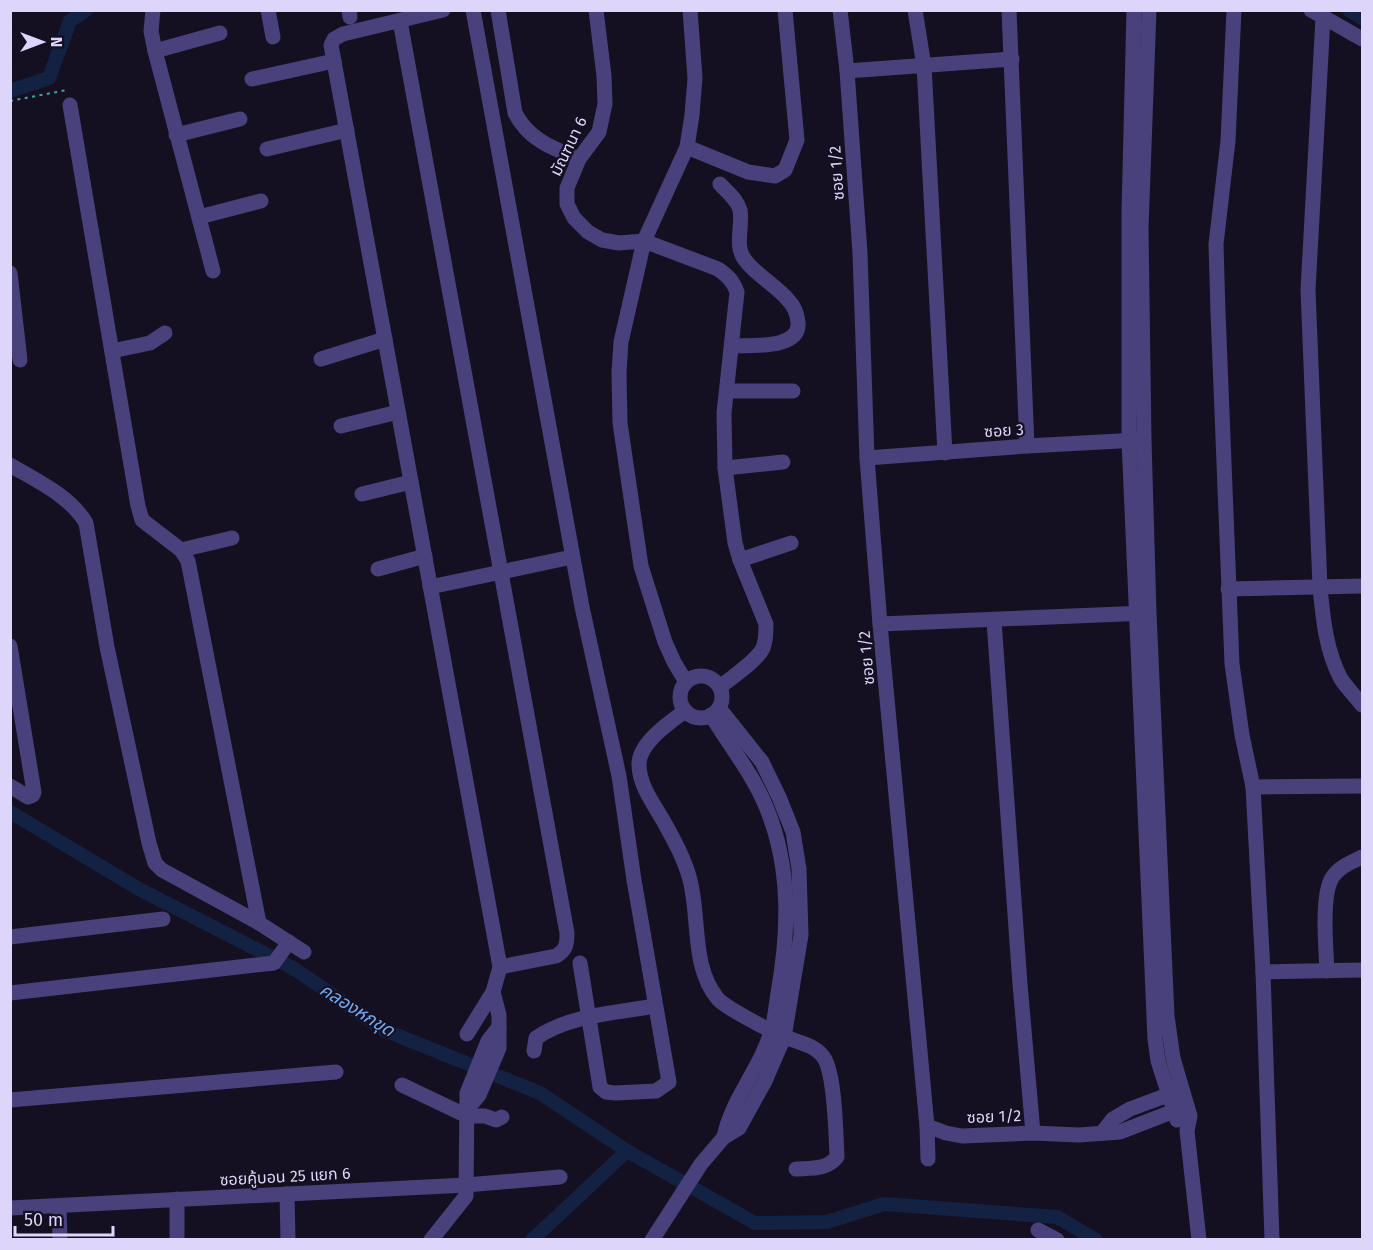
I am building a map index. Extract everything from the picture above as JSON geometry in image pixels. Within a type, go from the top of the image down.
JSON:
[{"type":"street","points":[[153,10],[151,31],[155,51],[213,271]]},
{"type":"street","points":[[268,10],[273,37]]},
{"type":"street","points":[[443,10],[338,36],[331,45],[500,967],[494,992],[467,1034]]},
{"type":"street","points":[[473,10],[573,557],[619,776],[669,1082],[656,1091],[615,1094],[606,1092],[600,1087],[580,963]]},
{"type":"street","points":[[498,10],[515,113],[523,128],[547,146],[579,159]]},
{"type":"street","name":"มัณฑนา 6","points":[[596,10],[605,104],[599,132],[579,159],[567,188],[567,204],[574,218],[588,232],[602,240],[619,243],[644,241]]},
{"type":"street","points":[[686,682],[665,642],[641,566],[620,423],[619,372],[621,342],[644,241],[687,147],[695,78],[690,10]]},
{"type":"street","points":[[687,147],[756,174],[775,176],[785,171],[797,140],[784,10]]},
{"type":"street","name":"ซอย 1/2","points":[[840,10],[847,71],[860,253],[867,459],[880,624],[927,1126],[962,1136],[1033,1133],[1079,1135],[1120,1132],[1180,1109]]},
{"type":"street","points":[[915,10],[924,66],[945,453]]},
{"type":"street","points":[[1009,10],[1027,446]]},
{"type":"street","points":[[1134,10],[1129,212],[1155,1039],[1158,1061],[1175,1092],[1180,1109],[1177,1122],[1188,1137],[1199,1239]]},
{"type":"street","points":[[1136,440],[1149,10]]},
{"type":"street","points":[[1234,10],[1228,141],[1216,244],[1232,664],[1253,787],[1263,972],[1272,1239]]},
{"type":"street","points":[[1362,39],[1317,14],[1308,290],[1320,587],[1324,629],[1342,680],[1362,705]]},
{"type":"street","points":[[400,21],[502,572],[567,941],[563,952],[556,956],[500,967]]},
{"type":"street","points":[[155,51],[220,33]]},
{"type":"street","points":[[847,71],[1012,59]]},
{"type":"street","points":[[252,80],[334,61]]},
{"type":"street","points":[[70,105],[138,506],[142,520],[181,550],[188,561],[259,923]]},
{"type":"street","points":[[176,135],[240,119]]},
{"type":"street","points":[[267,149],[347,130]]},
{"type":"street","points":[[720,184],[735,199],[740,208],[739,237],[744,259],[789,300],[797,313],[798,326],[794,336],[782,343],[732,346]]},
{"type":"street","points":[[199,217],[261,201]]},
{"type":"street","points":[[644,241],[718,269],[728,276],[737,292],[724,413],[725,468],[735,543],[766,624],[764,646],[758,655],[720,687]]},
{"type":"street","points":[[10,273],[20,360]]},
{"type":"street","points":[[112,351],[150,343],[165,333]]},
{"type":"street","points":[[321,359],[385,339]]},
{"type":"street","points":[[727,391],[793,391]]},
{"type":"street","points":[[341,426],[398,412]]},
{"type":"street","name":"ซอย 3","points":[[867,459],[1136,440]]},
{"type":"street","points":[[725,468],[783,462]]},
{"type":"street","points":[[10,465],[68,501],[79,511],[86,523],[107,647],[148,843],[155,863],[162,870],[259,923],[286,946],[304,952]]},
{"type":"street","points":[[362,494],[411,482]]},
{"type":"street","points":[[181,550],[232,538]]},
{"type":"street","points":[[740,560],[791,543]]},
{"type":"street","points":[[378,569],[425,556]]},
{"type":"street","points":[[430,587],[573,557]]},
{"type":"street","points":[[1228,589],[1362,586]]},
{"type":"street","points":[[880,624],[1143,613]]},
{"type":"street","points":[[994,621],[1033,1133]]},
{"type":"street","points":[[10,646],[34,792],[33,795],[28,796],[10,786]]},
{"type":"street","points":[[694,676],[714,679],[720,687],[722,698],[715,712],[702,718],[686,711],[680,696],[686,682],[694,676]]},
{"type":"street","points":[[686,711],[658,732],[641,753],[640,774],[645,791],[678,849],[690,880],[703,972],[710,987],[719,1000],[778,1034],[816,1049],[825,1059],[830,1074],[837,1157],[832,1164],[824,1167],[796,1169]]},
{"type":"street","points":[[652,1239],[701,1164],[724,1137],[739,1128],[765,1081],[778,1034],[794,924],[799,869],[793,832],[776,789],[762,762],[715,712]]},
{"type":"street","points":[[715,712],[767,808],[774,828],[794,924]]},
{"type":"street","points":[[1253,787],[1362,786]]},
{"type":"street","points":[[774,828],[789,823]]},
{"type":"street","points":[[1327,971],[1327,893],[1332,877],[1345,865],[1362,857]]},
{"type":"street","points":[[10,937],[163,919]]},
{"type":"street","points":[[10,993],[274,963],[286,946]]},
{"type":"street","points":[[1263,972],[1362,970]]},
{"type":"street","points":[[431,1239],[466,1196],[470,1103],[499,1027],[499,1014],[494,992]]},
{"type":"street","points":[[534,1051],[536,1038],[549,1029],[590,1017],[655,1006]]},
{"type":"street","points":[[10,1100],[336,1072]]},
{"type":"street","points":[[402,1085],[470,1103],[484,1116],[496,1120],[502,1118]]},
{"type":"street","points":[[1102,1133],[1113,1119],[1130,1109],[1175,1092]]},
{"type":"street","points":[[927,1126],[928,1159]]},
{"type":"street","name":"ซอยคู้บอน 25 แยก 6","points":[[10,1208],[466,1185],[560,1177]]},
{"type":"street","points":[[287,1194],[288,1239]]},
{"type":"street","points":[[177,1199],[177,1239]]},
{"type":"street","points":[[59,1207],[60,1239]]},
{"type":"street","points":[[1038,1230],[1057,1239]]},
{"type":"path","points":[[10,101],[67,90],[70,105]]},
{"type":"waterway","points":[[10,91],[49,78],[70,21],[86,10]]},
{"type":"waterway","points":[[1349,10],[1362,18]]},
{"type":"waterway","name":"คลองหกขุด","points":[[10,812],[139,889],[293,968],[384,1030],[540,1093],[627,1151],[532,1240]]},
{"type":"waterway","points":[[627,1151],[755,1223],[827,1222],[884,1204],[1057,1217],[1096,1240]]}]
